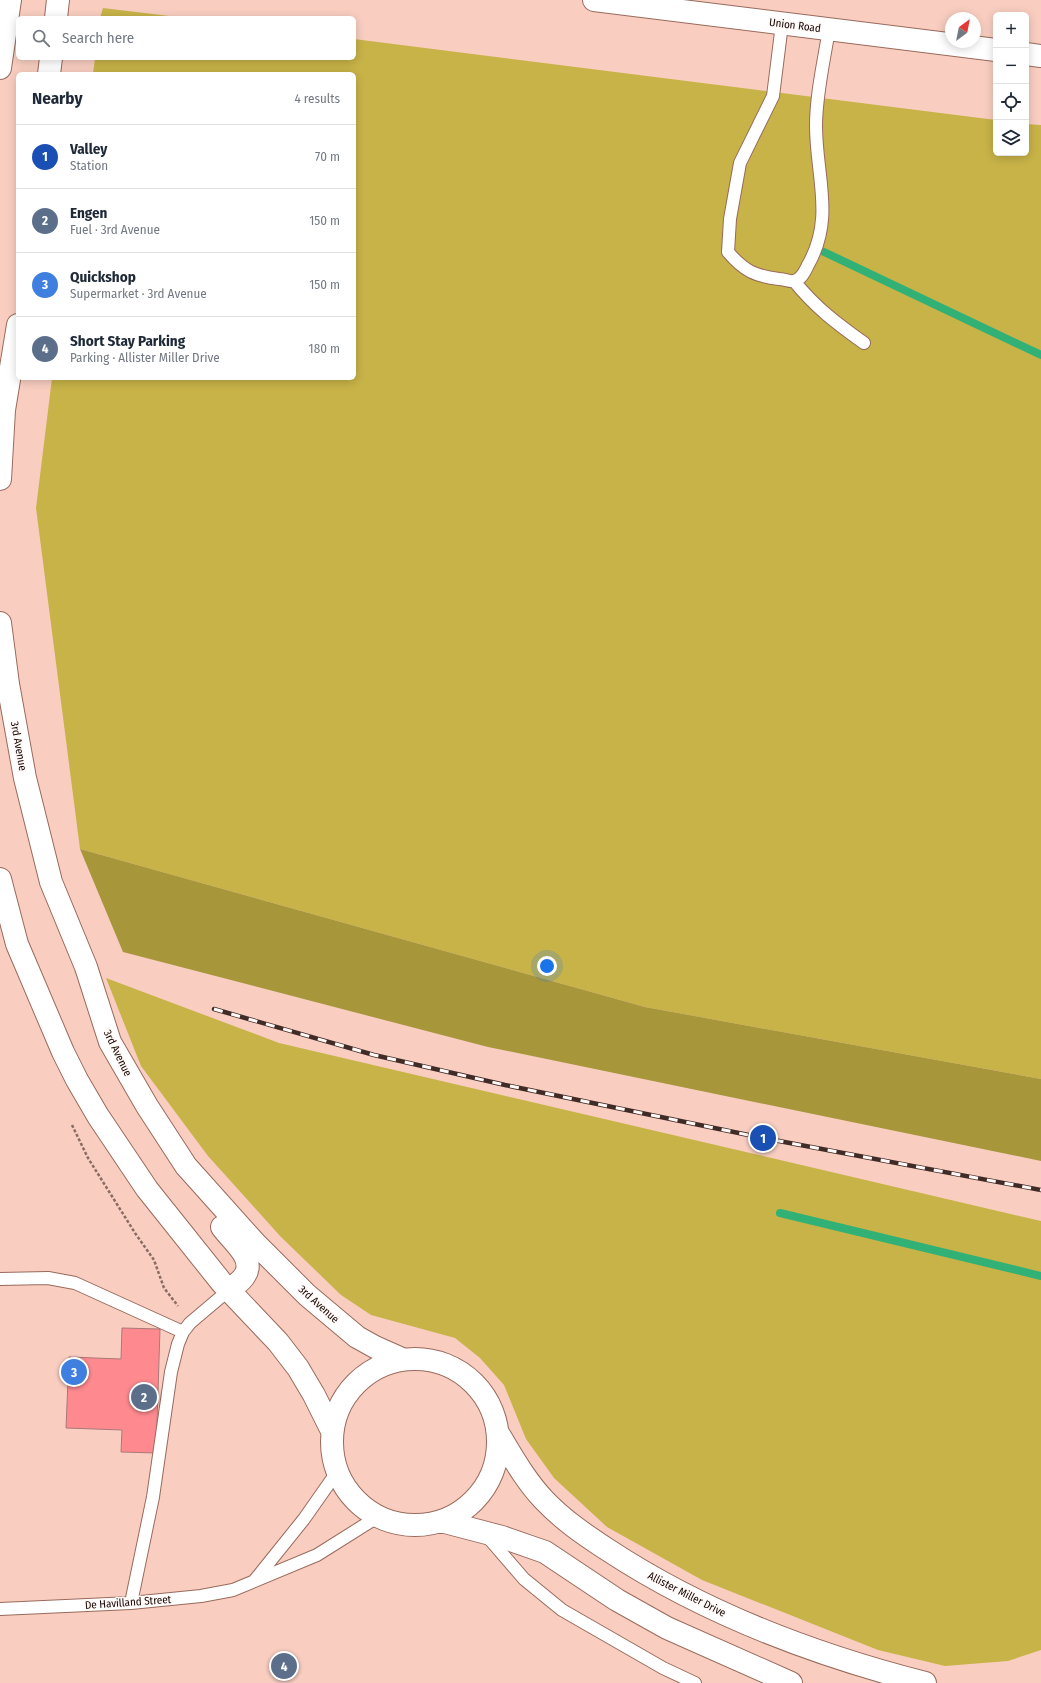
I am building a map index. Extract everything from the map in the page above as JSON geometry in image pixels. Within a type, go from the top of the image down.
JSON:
[{"type":"street","points":[[0,68],[10,0]]},
{"type":"street","points":[[56,16],[58,0]]},
{"type":"street","name":"Union Road","points":[[594,0],[993,50]]},
{"type":"street","points":[[1029,54],[1041,56]]},
{"type":"street","points":[[49,72],[51,60]]},
{"type":"street","points":[[0,479],[4,410],[16,337]]},
{"type":"street","name":"3rd Avenue","points":[[0,623],[8,684],[25,778],[51,882],[86,967],[110,1042],[147,1106],[188,1169],[255,1243],[308,1295],[356,1337],[402,1359]]},
{"type":"street","points":[[0,879],[17,944],[77,1080],[98,1116],[147,1189],[229,1290],[278,1342],[298,1368],[314,1395],[332,1431]]},
{"type":"street","points":[[188,1169],[213,1214],[240,1249],[247,1262],[248,1269],[245,1275],[229,1290]]},
{"type":"street","points":[[402,1359],[429,1359],[454,1368],[476,1385],[491,1407],[498,1433],[497,1456],[490,1477],[478,1496],[461,1511],[441,1521],[420,1524],[399,1523],[379,1516],[362,1505],[348,1490],[337,1472],[332,1452],[332,1431],[339,1405],[355,1384],[376,1367],[402,1359]]},
{"type":"street","name":"Allister Miller Drive","points":[[498,1433],[529,1483],[558,1514],[575,1528],[638,1570],[722,1613],[800,1644],[878,1671],[925,1683]]},
{"type":"street","points":[[441,1521],[502,1537],[545,1552],[617,1600],[667,1628],[791,1683]]},
{"type":"lane","points":[[782,24],[773,96],[740,163],[730,219],[728,252],[739,265],[760,276],[794,281],[802,276],[812,260],[821,234],[824,212],[816,126],[818,102],[829,29]]},
{"type":"lane","points":[[794,281],[826,316],[864,343]]},
{"type":"lane","points":[[0,1279],[48,1278],[75,1283],[183,1332]]},
{"type":"lane","points":[[131,1603],[153,1497],[171,1372],[178,1344],[183,1332],[203,1311],[229,1290]]},
{"type":"lane","name":"De Havilland Street","points":[[254,1581],[304,1519],[337,1472]]},
{"type":"lane","name":"De Havilland Street","points":[[0,1609],[131,1603],[201,1596],[233,1590],[317,1555],[379,1516]]},
{"type":"lane","points":[[483,1532],[524,1579],[562,1610],[657,1665],[695,1683]]},
{"type":"shaded area","points":[[103,8],[169,16],[101,16]]},
{"type":"shaded area","points":[[356,39],[993,120],[993,156],[1029,156],[1029,124],[1041,125],[1041,1079],[645,1007],[80,849],[36,508],[52,380],[356,380],[356,72],[93,72],[95,60],[356,60]]},
{"type":"shaded area","points":[[80,849],[645,1007],[1041,1079],[1041,1161],[488,1047],[123,952]]},
{"type":"shaded area","points":[[106,978],[279,1043],[1041,1221],[1041,1650],[1008,1661],[945,1666],[878,1650],[702,1580],[607,1527],[554,1478],[526,1439],[504,1385],[480,1358],[455,1338],[371,1315],[341,1295],[280,1236],[208,1156],[141,1066]]},
{"type":"building","points":[[122,1328],[160,1329],[156,1453],[121,1452],[122,1430],[66,1428],[69,1357],[121,1359]]},
{"type":"waterway","points":[[824,252],[1041,355]]},
{"type":"waterway","points":[[780,1213],[1041,1276]]},
{"type":"railway","points":[[214,1009],[374,1055],[505,1085],[763,1138],[1041,1190]]},
{"type":"place","name":"Valley","points":[[763,1138]]},
{"type":"place","name":"Quickshop","points":[[74,1372]]},
{"type":"place","name":"Engen","points":[[144,1397]]},
{"type":"place","name":"Short Stay Parking","points":[[284,1666]]}]
